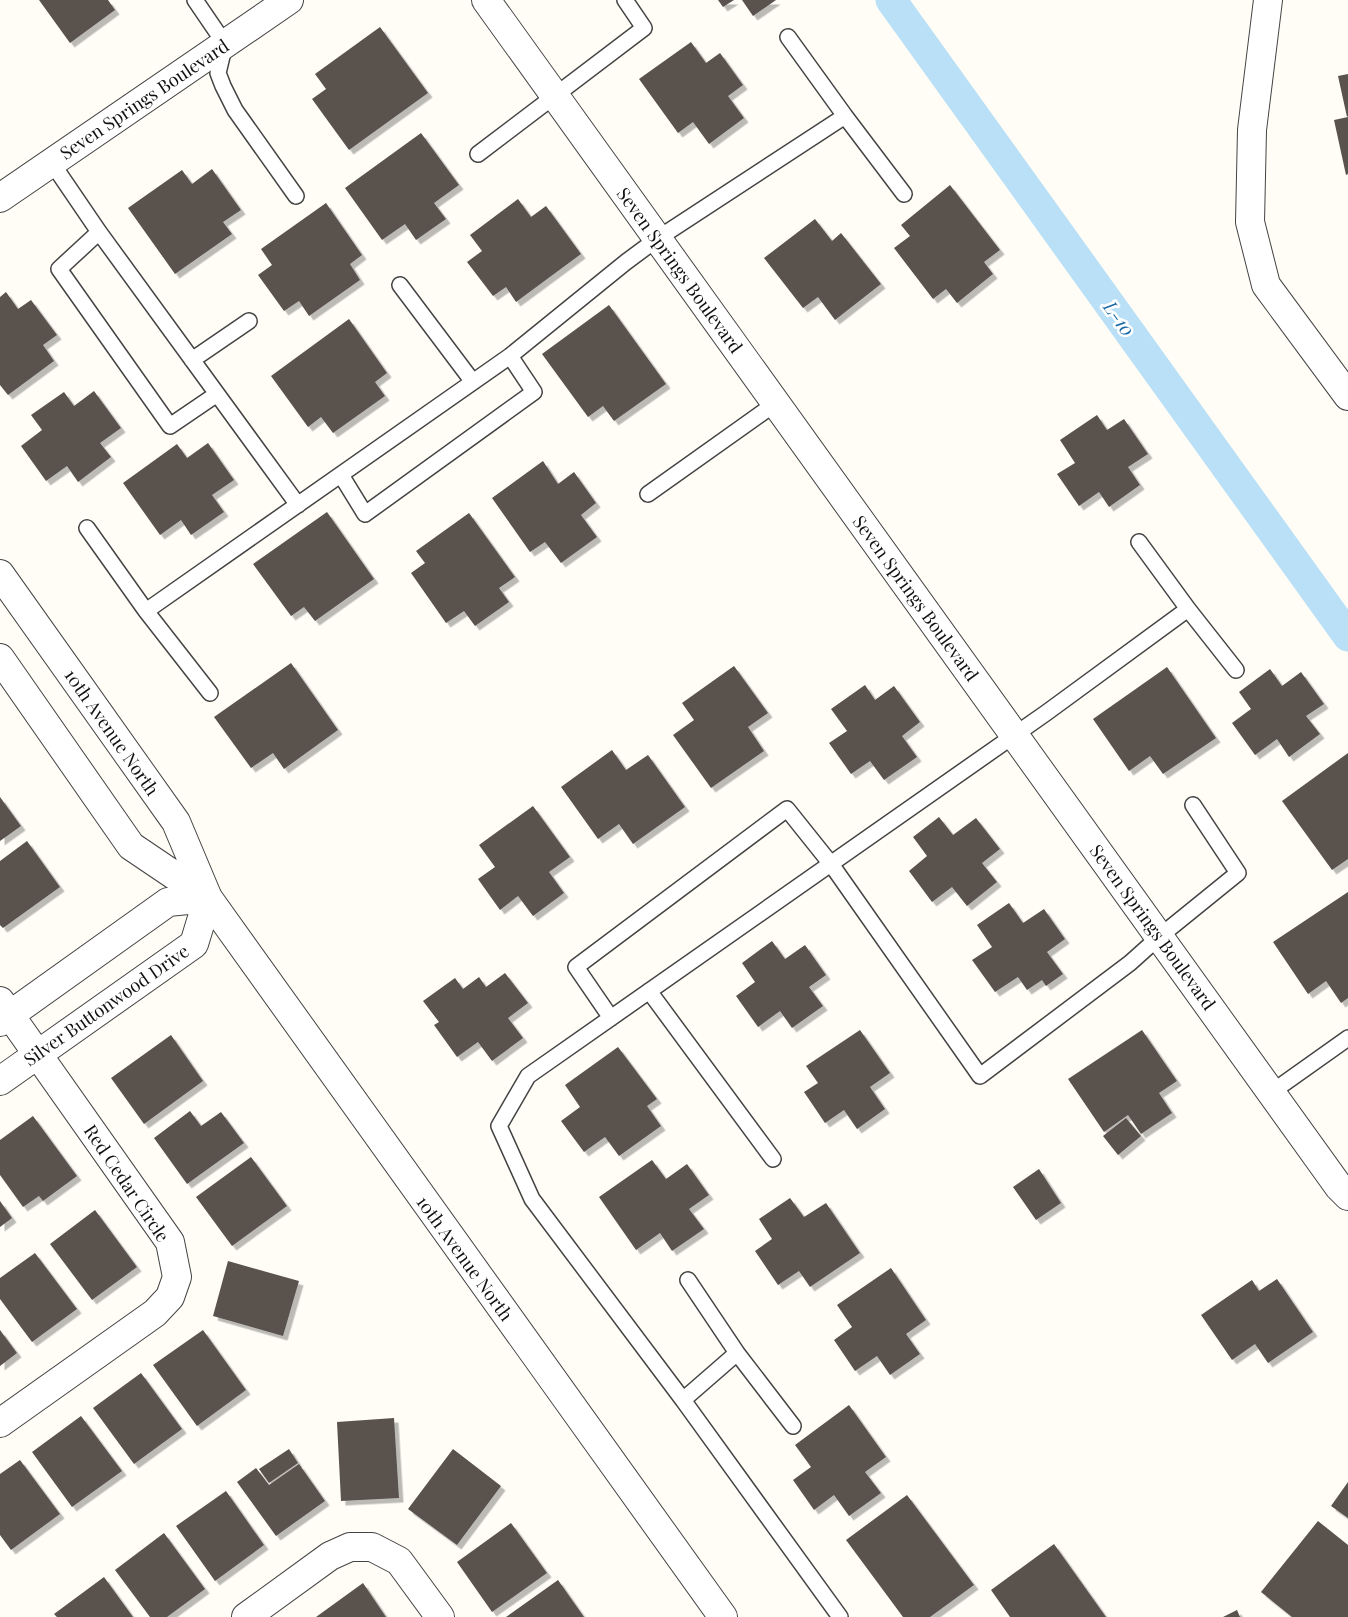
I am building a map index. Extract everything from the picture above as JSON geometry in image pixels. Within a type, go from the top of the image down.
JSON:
[{"type":"street","name":"Seven Springs Boulevard","points":[[0,198],[289,0]]},
{"type":"street","name":"Seven Springs Boulevard","points":[[486,0],[1339,1187],[1348,1196]]},
{"type":"street","points":[[1268,0],[1252,130],[1250,222],[1266,285],[1348,396]]},
{"type":"street","name":"10th Avenue North","points":[[0,574],[176,822],[208,898],[723,1617]]},
{"type":"street","name":"10th Avenue North","points":[[0,658],[131,846],[208,898]]},
{"type":"street","points":[[3,1012],[168,902],[208,898]]},
{"type":"street","name":"Silver Buttonwood Drive","points":[[0,1081],[194,944],[208,898]]},
{"type":"street","name":"Red Cedar Circle","points":[[0,1423],[155,1313],[170,1297],[177,1277],[170,1242],[38,1054],[3,1012]]},
{"type":"street","points":[[246,1617],[330,1556],[350,1548],[372,1547],[399,1561],[440,1617]]},
{"type":"lane","points":[[195,0],[225,44],[218,73],[235,110],[296,196]]},
{"type":"lane","points":[[478,154],[644,28],[625,0]]},
{"type":"lane","points":[[788,37],[904,194]]},
{"type":"lane","points":[[146,611],[510,356],[626,262],[658,239],[845,116]]},
{"type":"lane","points":[[52,162],[99,232],[298,505]]},
{"type":"lane","points":[[99,232],[59,269],[170,426],[217,394]]},
{"type":"lane","points":[[400,285],[473,382]]},
{"type":"lane","points":[[192,360],[249,321]]},
{"type":"lane","points":[[340,475],[364,514],[534,392],[510,356]]},
{"type":"lane","points":[[648,494],[776,403]]},
{"type":"lane","points":[[87,528],[146,611],[210,693]]},
{"type":"lane","points":[[1140,542],[1188,609],[1236,670]]},
{"type":"lane","points":[[840,1617],[683,1400],[532,1199],[499,1126],[528,1076],[1014,735],[1188,609]]},
{"type":"lane","points":[[611,1018],[576,968],[788,809],[831,864],[980,1076],[1130,963],[1238,873],[1193,805]]},
{"type":"lane","points":[[649,991],[773,1158]]},
{"type":"lane","points":[[1272,1092],[1348,1038]]},
{"type":"lane","points":[[688,1280],[737,1353],[792,1426]]},
{"type":"lane","points":[[683,1400],[737,1353]]},
{"type":"building","points":[[39,0],[108,0],[115,10],[70,43]]},
{"type":"building","points":[[718,0],[734,0],[723,7]]},
{"type":"building","points":[[742,0],[776,0],[753,16]]},
{"type":"building","points":[[380,27],[428,93],[349,150],[312,99],[326,89],[315,74]]},
{"type":"building","points":[[691,42],[706,63],[720,53],[743,85],[728,96],[744,118],[709,144],[693,122],[678,133],[639,79]]},
{"type":"building","points":[[1348,74],[1348,116],[1347,117],[1338,76]]},
{"type":"building","points":[[1348,117],[1348,174],[1346,175],[1334,120]]},
{"type":"building","points":[[421,133],[459,185],[434,203],[446,219],[416,240],[405,224],[382,240],[345,188]]},
{"type":"building","points":[[212,169],[241,210],[223,222],[232,234],[175,274],[128,208],[182,170],[192,184]]},
{"type":"building","points":[[950,185],[1000,250],[984,262],[993,274],[957,303],[946,289],[933,299],[894,248],[910,236],[901,225]]},
{"type":"building","points":[[518,199],[531,217],[546,206],[581,254],[516,302],[506,287],[493,296],[467,262],[482,251],[470,235]]},
{"type":"building","points":[[326,203],[362,255],[350,264],[360,280],[309,316],[299,301],[284,311],[258,275],[272,265],[261,249]]},
{"type":"building","points":[[815,219],[832,241],[841,233],[881,284],[835,320],[818,297],[803,308],[764,258]]},
{"type":"building","points":[[6,292],[18,309],[31,300],[57,335],[43,345],[54,361],[8,395],[0,385],[0,297]]},
{"type":"building","points":[[609,305],[666,384],[614,421],[603,406],[588,417],[542,354]]},
{"type":"building","points":[[349,319],[387,373],[375,382],[385,396],[333,433],[321,417],[308,427],[271,376]]},
{"type":"building","points":[[94,391],[121,428],[100,443],[111,457],[78,482],[67,466],[46,481],[21,446],[42,430],[31,415],[64,392],[74,406]]},
{"type":"building","points":[[1097,415],[1107,430],[1124,419],[1148,454],[1128,467],[1140,485],[1109,507],[1099,492],[1079,506],[1057,474],[1075,463],[1060,440]]},
{"type":"building","points":[[208,443],[234,480],[212,495],[224,512],[191,535],[181,520],[160,535],[123,483],[177,444],[187,458]]},
{"type":"building","points":[[543,461],[558,484],[574,472],[596,503],[581,515],[597,537],[561,563],[545,542],[530,552],[492,498]]},
{"type":"building","points":[[327,512],[374,579],[315,621],[304,607],[291,616],[253,564]]},
{"type":"building","points":[[469,513],[515,577],[499,588],[509,602],[475,626],[464,611],[446,623],[411,573],[425,563],[416,551]]},
{"type":"building","points":[[291,663],[338,730],[284,769],[273,753],[251,768],[214,717]]},
{"type":"building","points":[[734,666],[768,713],[748,727],[764,751],[711,788],[673,735],[694,720],[682,703]]},
{"type":"building","points":[[1167,667],[1216,738],[1163,774],[1150,756],[1129,771],[1093,719]]},
{"type":"building","points":[[1270,669],[1282,686],[1301,672],[1324,704],[1306,716],[1320,734],[1289,757],[1277,739],[1255,755],[1232,723],[1251,709],[1239,692]]},
{"type":"building","points":[[865,685],[875,700],[894,686],[920,722],[902,736],[917,757],[884,780],[870,761],[851,774],[829,743],[847,731],[831,709]]},
{"type":"building","points":[[612,750],[626,770],[648,755],[685,807],[633,844],[619,824],[598,839],[561,787]]},
{"type":"building","points":[[1348,753],[1348,859],[1332,870],[1282,801]]},
{"type":"building","points":[[0,797],[21,826],[0,841]]},
{"type":"building","points":[[533,806],[570,857],[549,872],[564,893],[533,916],[518,896],[500,910],[478,879],[495,867],[479,845]]},
{"type":"building","points":[[939,817],[953,835],[976,818],[1000,849],[982,863],[997,882],[967,906],[952,887],[932,902],[909,871],[927,856],[913,837]]},
{"type":"building","points":[[27,841],[60,887],[3,928],[0,925],[0,861]]},
{"type":"building","points":[[1348,892],[1348,998],[1341,1003],[1326,981],[1308,994],[1273,942]]},
{"type":"building","points":[[1009,903],[1023,923],[1044,909],[1065,939],[1047,952],[1063,974],[1046,986],[1042,980],[1027,990],[1018,977],[995,992],[972,960],[992,947],[977,925]]},
{"type":"building","points":[[772,941],[785,959],[805,945],[826,975],[809,987],[823,1006],[792,1028],[780,1011],[758,1027],[736,996],[755,982],[742,963]]},
{"type":"building","points":[[505,973],[528,1003],[508,1018],[523,1038],[492,1061],[478,1042],[457,1057],[434,1025],[439,1022],[423,1001],[455,978],[463,989],[479,977],[486,987]]},
{"type":"building","points":[[860,1030],[890,1073],[870,1087],[885,1109],[857,1129],[844,1110],[825,1123],[804,1092],[818,1083],[806,1066]]},
{"type":"building","points":[[1142,1030],[1177,1081],[1159,1093],[1172,1113],[1141,1134],[1128,1115],[1104,1132],[1068,1079]]},
{"type":"building","points":[[171,1035],[203,1081],[144,1124],[111,1078]]},
{"type":"building","points":[[618,1047],[657,1099],[647,1106],[661,1126],[619,1156],[605,1137],[584,1152],[561,1121],[580,1107],[565,1085]]},
{"type":"building","points":[[190,1111],[201,1126],[221,1112],[244,1143],[187,1184],[154,1138]]},
{"type":"building","points":[[33,1116],[77,1176],[43,1201],[39,1196],[23,1207],[0,1175],[0,1140]]},
{"type":"building","points":[[1126,1118],[1141,1136],[1118,1155],[1103,1136]]},
{"type":"building","points":[[251,1157],[287,1206],[232,1246],[196,1197]]},
{"type":"building","points":[[652,1160],[666,1179],[687,1164],[709,1195],[689,1209],[704,1229],[672,1251],[660,1233],[636,1250],[599,1197]]},
{"type":"building","points":[[1039,1169],[1061,1203],[1036,1220],[1013,1187]]},
{"type":"building","points":[[790,1198],[804,1217],[826,1203],[860,1253],[810,1287],[799,1271],[778,1285],[755,1251],[772,1239],[759,1219]]},
{"type":"building","points":[[0,1201],[12,1218],[0,1227]]},
{"type":"building","points":[[95,1210],[137,1267],[92,1300],[50,1244]]},
{"type":"building","points":[[35,1253],[77,1309],[32,1342],[0,1299],[0,1278]]},
{"type":"building","points":[[228,1261],[299,1281],[283,1336],[213,1316]]},
{"type":"building","points":[[891,1268],[926,1320],[906,1334],[920,1354],[890,1375],[877,1356],[855,1371],[834,1340],[852,1327],[837,1305]]},
{"type":"building","points":[[1277,1279],[1313,1332],[1268,1363],[1255,1344],[1232,1360],[1201,1315],[1252,1280],[1259,1291]]},
{"type":"building","points":[[0,1330],[17,1353],[0,1366]]},
{"type":"building","points":[[203,1330],[246,1390],[197,1426],[153,1365]]},
{"type":"building","points":[[141,1373],[182,1429],[134,1464],[93,1408]]},
{"type":"building","points":[[849,1405],[886,1457],[865,1472],[881,1493],[849,1516],[834,1495],[814,1510],[793,1480],[811,1467],[795,1445]]},
{"type":"building","points":[[81,1416],[122,1471],[72,1507],[32,1452]]},
{"type":"building","points":[[394,1418],[399,1498],[341,1501],[337,1422]]},
{"type":"building","points":[[289,1449],[298,1463],[269,1483],[259,1469]]},
{"type":"building","points":[[453,1449],[501,1486],[457,1545],[408,1509]]},
{"type":"building","points":[[20,1460],[60,1514],[11,1550],[0,1535],[0,1474]]},
{"type":"building","points":[[299,1464],[325,1501],[276,1536],[237,1482],[256,1468],[269,1485]]},
{"type":"building","points":[[1348,1482],[1348,1518],[1331,1506]]},
{"type":"building","points":[[226,1491],[264,1545],[215,1581],[176,1526]]},
{"type":"building","points":[[907,1495],[974,1585],[930,1617],[903,1617],[846,1540]]},
{"type":"building","points":[[1318,1521],[1348,1545],[1348,1617],[1292,1617],[1261,1592]]},
{"type":"building","points":[[511,1523],[547,1573],[492,1612],[457,1562]]},
{"type":"building","points":[[164,1533],[205,1589],[167,1617],[150,1617],[115,1570]]},
{"type":"building","points":[[1054,1544],[1106,1617],[1010,1617],[991,1590]]},
{"type":"building","points":[[104,1577],[133,1617],[57,1617],[54,1614]]},
{"type":"building","points":[[558,1580],[584,1617],[506,1617]]},
{"type":"building","points":[[363,1583],[386,1617],[316,1617]]},
{"type":"building","points":[[1237,1610],[1240,1617],[1223,1617]]},
{"type":"waterway","name":"L-10","points":[[891,0],[1348,636]]}]
